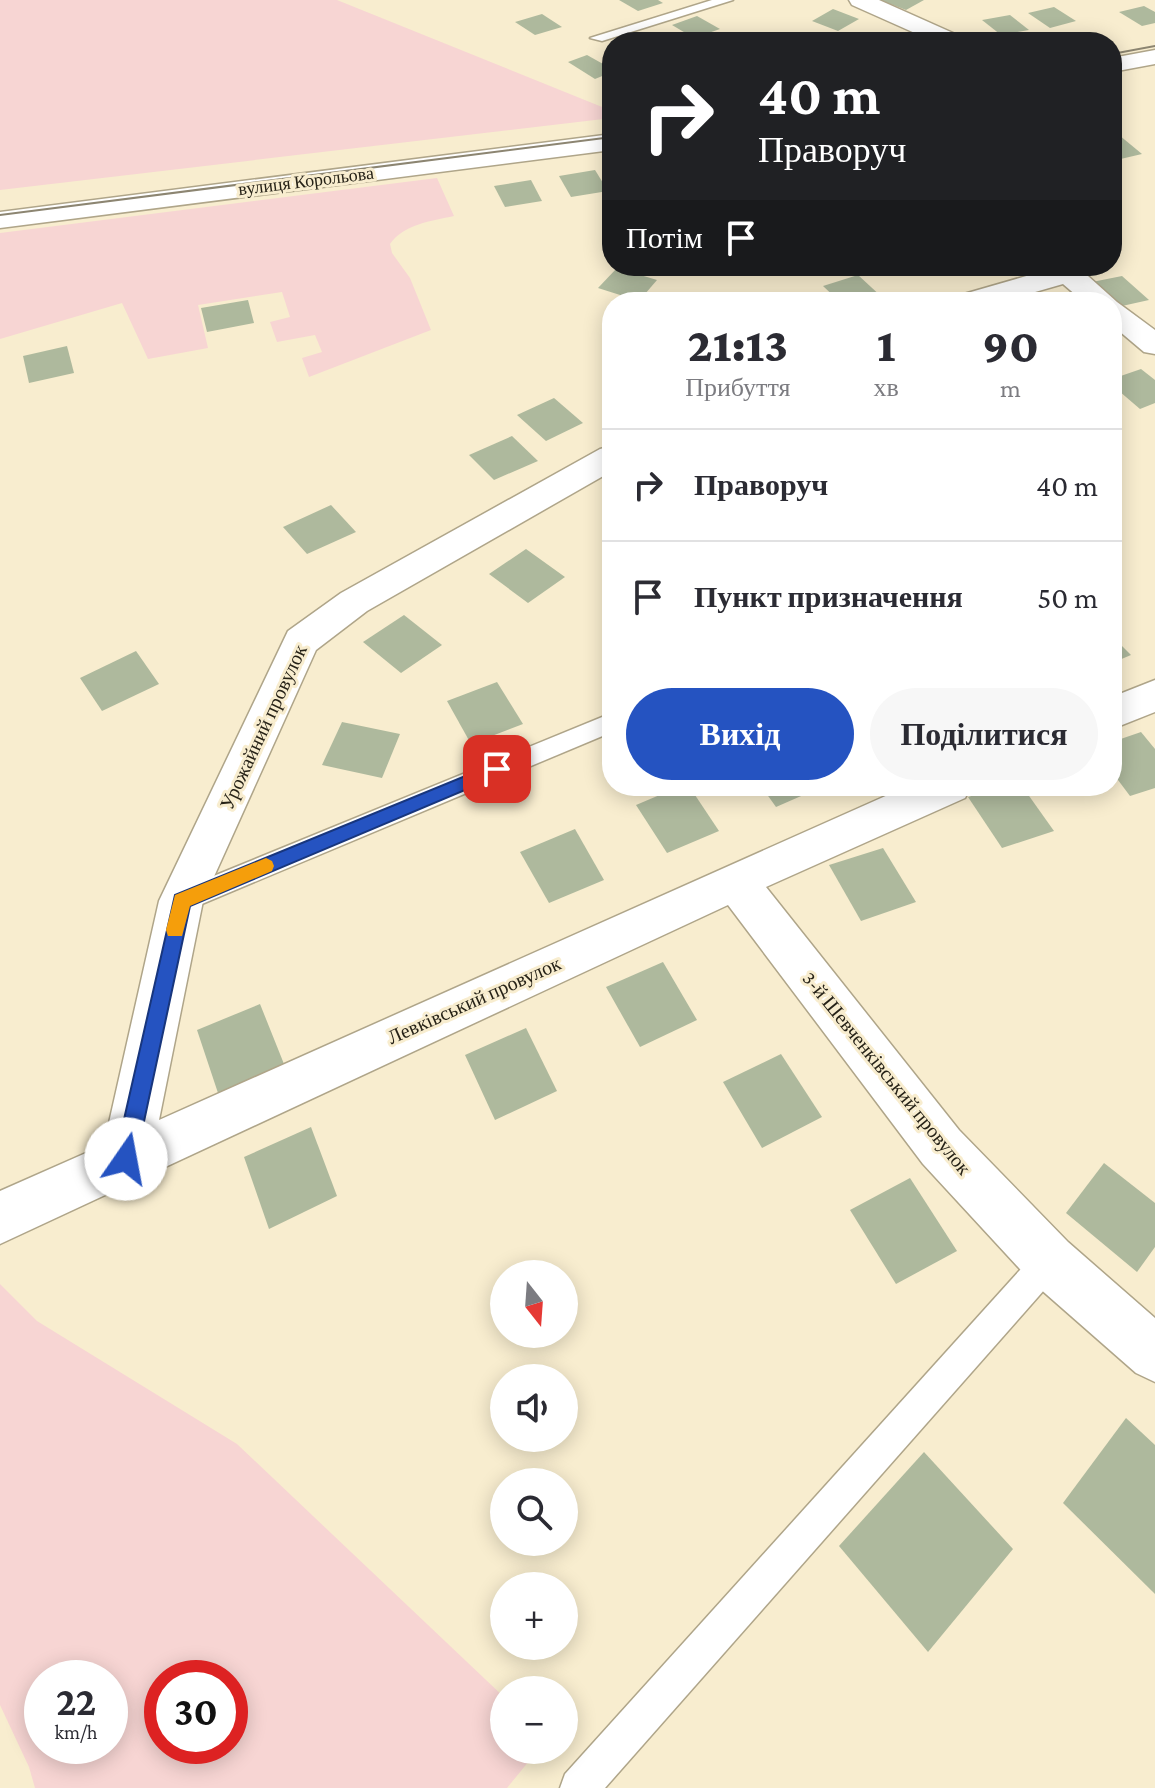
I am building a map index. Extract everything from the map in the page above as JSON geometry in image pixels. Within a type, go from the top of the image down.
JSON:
[{"type":"street","points":[[862,0],[932,32]]},
{"type":"street","points":[[1122,47],[1155,41]]},
{"type":"street","points":[[1122,63],[1155,57]]},
{"type":"street","name":"вулиця Корольова","points":[[0,203],[602,128]]},
{"type":"street","name":"вулиця Корольова","points":[[0,220],[602,143]]},
{"type":"street","points":[[998,292],[1045,276]]},
{"type":"street","points":[[1070,276],[1090,292]]},
{"type":"street","points":[[1122,318],[1155,345]]},
{"type":"street","name":"Урожайний провулок","points":[[126,1159],[181,901],[301,641],[354,602],[602,463]]},
{"type":"street","points":[[1122,710],[1155,695]]},
{"type":"street","name":"Левківський провулок","points":[[0,1218],[927,796]]},
{"type":"street","name":"3-й Шевченківський провулок","points":[[735,881],[941,1147],[1049,1261],[1155,1354]]},
{"type":"lane","points":[[617,32],[726,0]]},
{"type":"lane","points":[[597,38],[602,37]]},
{"type":"lane","points":[[181,901],[602,726]]},
{"type":"lane","points":[[579,1788],[1049,1261]]},
{"type":"shaded area","points":[[0,0],[337,0],[602,107],[602,119],[0,190]]},
{"type":"shaded area","points":[[437,178],[454,216],[410,228],[390,244],[392,253],[410,278],[431,330],[309,377],[302,358],[322,352],[315,335],[277,342],[270,322],[290,317],[282,292],[198,305],[208,348],[148,359],[122,303],[0,339],[0,233]]},
{"type":"shaded area","points":[[0,1284],[37,1321],[237,1444],[490,1684],[490,1764],[527,1764],[507,1788],[35,1788],[28,1764],[128,1764],[128,1660],[24,1660],[24,1756],[0,1705]]},
{"type":"building","points":[[619,0],[658,0],[663,3],[638,11]]},
{"type":"building","points":[[880,0],[924,0],[906,10]]},
{"type":"building","points":[[1144,6],[1155,12],[1155,23],[1142,26],[1119,12]]},
{"type":"building","points":[[1054,7],[1076,21],[1050,28],[1028,13]]},
{"type":"building","points":[[833,9],[859,19],[838,31],[812,21]]},
{"type":"building","points":[[542,14],[562,27],[535,35],[515,22]]},
{"type":"building","points":[[1010,15],[1029,30],[997,32],[982,20]]},
{"type":"building","points":[[697,16],[720,29],[684,32],[672,25]]},
{"type":"building","points":[[587,55],[602,63],[602,76],[595,79],[568,62]]},
{"type":"building","points":[[1122,137],[1142,154],[1122,159]]},
{"type":"building","points":[[595,170],[602,181],[602,192],[571,197],[559,176]]},
{"type":"building","points":[[531,180],[542,201],[505,207],[494,186]]},
{"type":"building","points":[[609,276],[644,276],[657,280],[647,292],[611,292],[598,288]]},
{"type":"building","points":[[859,276],[876,292],[829,292],[823,286]]},
{"type":"building","points":[[1122,276],[1149,300],[1122,306],[1122,292],[1096,292],[1087,283]]},
{"type":"building","points":[[248,300],[254,323],[207,332],[201,308]]},
{"type":"building","points":[[67,346],[74,373],[29,383],[23,356]]},
{"type":"building","points":[[1141,369],[1155,380],[1155,403],[1140,409],[1122,394],[1122,376]]},
{"type":"building","points":[[554,398],[583,423],[546,441],[517,415]]},
{"type":"building","points":[[512,436],[538,461],[494,480],[469,455]]},
{"type":"building","points":[[331,505],[356,532],[307,554],[283,527]]},
{"type":"building","points":[[526,549],[565,577],[528,603],[489,574]]},
{"type":"building","points":[[404,615],[442,645],[401,673],[363,642]]},
{"type":"building","points":[[1122,646],[1131,655],[1122,659]]},
{"type":"building","points":[[136,651],[159,684],[102,711],[80,678]]},
{"type":"building","points":[[497,682],[523,724],[471,744],[447,701]]},
{"type":"building","points":[[342,722],[400,734],[382,778],[322,765]]},
{"type":"building","points":[[1141,732],[1155,749],[1155,788],[1130,796],[1122,785],[1122,739]]},
{"type":"building","points":[[657,796],[696,796],[719,831],[667,853],[636,805]]},
{"type":"building","points":[[768,796],[801,796],[776,807]]},
{"type":"building","points":[[1029,796],[1054,831],[1002,848],[968,797]]},
{"type":"building","points":[[575,829],[604,880],[549,903],[520,852]]},
{"type":"building","points":[[883,848],[916,902],[861,921],[829,865]]},
{"type":"building","points":[[663,962],[697,1020],[640,1047],[606,987]]},
{"type":"building","points":[[260,1004],[284,1064],[218,1093],[197,1030]]},
{"type":"building","points":[[526,1028],[557,1091],[495,1120],[465,1055]]},
{"type":"building","points":[[781,1054],[822,1117],[762,1148],[723,1082]]},
{"type":"building","points":[[311,1127],[337,1196],[269,1229],[244,1157]]},
{"type":"building","points":[[1104,1163],[1155,1203],[1155,1247],[1137,1272],[1066,1213]]},
{"type":"building","points":[[910,1178],[957,1251],[896,1284],[850,1210]]},
{"type":"building","points":[[1126,1418],[1155,1445],[1155,1594],[1063,1503]]},
{"type":"building","points":[[924,1452],[1013,1549],[928,1652],[839,1546]]},
{"type":"tram line","points":[[1122,52],[1155,46]]},
{"type":"tram line","points":[[0,215],[602,138]]},
{"type":"slow traffic","points":[[175,930],[181,901],[266,866]]},
{"type":"route","points":[[126,1159],[181,901],[497,769]]}]
